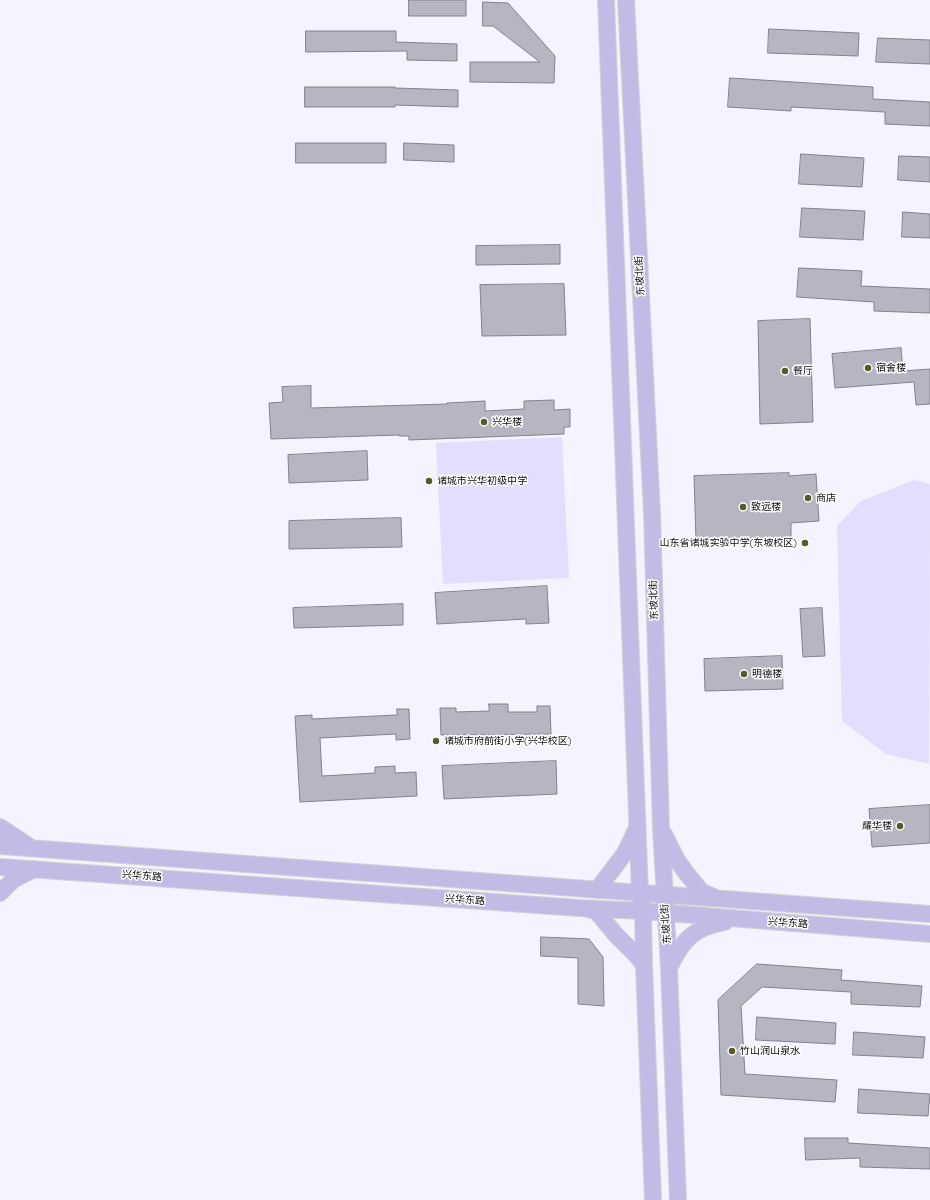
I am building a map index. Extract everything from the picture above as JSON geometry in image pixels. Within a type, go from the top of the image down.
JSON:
[{"type":"main road","points":[[606,0],[640,893],[643,911],[653,1200]]},
{"type":"main road","name":"东坡北街","points":[[626,0],[652,513],[661,829],[669,968],[678,1200]]},
{"type":"main road","points":[[0,827],[31,848]]},
{"type":"main road","points":[[597,890],[625,853],[638,827]]},
{"type":"main road","points":[[661,829],[677,860],[702,892],[723,900]]},
{"type":"main road","points":[[0,846],[930,914]]},
{"type":"main road","name":"兴华东路","points":[[0,866],[579,908],[666,912],[930,934]]},
{"type":"main road","points":[[0,893],[13,880],[34,869]]},
{"type":"main road","points":[[579,908],[596,910],[616,935],[644,965]]},
{"type":"main road","points":[[669,968],[677,951],[688,937],[707,926],[740,919]]},
{"type":"shaded area","points":[[562,437],[569,578],[443,584],[436,443]]},
{"type":"shaded area","points":[[914,480],[930,484],[929,764],[886,754],[842,721],[837,526],[861,501]]},
{"type":"building","points":[[409,0],[466,0],[466,16],[409,16]]},
{"type":"building","points":[[483,2],[508,3],[555,56],[554,83],[470,82],[470,62],[540,62],[493,26],[483,26]]},
{"type":"building","points":[[769,29],[859,33],[858,56],[768,53]]},
{"type":"building","points":[[306,31],[396,31],[396,42],[457,44],[457,61],[407,60],[407,51],[306,52]]},
{"type":"building","points":[[878,38],[930,40],[930,64],[876,62]]},
{"type":"building","points":[[730,78],[873,87],[873,99],[930,102],[930,126],[885,124],[885,112],[791,107],[791,111],[728,107]]},
{"type":"building","points":[[305,87],[395,87],[458,90],[458,107],[395,105],[395,107],[305,107]]},
{"type":"building","points":[[296,143],[386,143],[386,163],[296,163]]},
{"type":"building","points":[[404,143],[454,145],[454,162],[404,160]]},
{"type":"building","points":[[801,154],[864,158],[862,187],[799,184]]},
{"type":"building","points":[[899,156],[930,157],[930,182],[898,180]]},
{"type":"building","points":[[802,208],[865,211],[863,240],[800,237]]},
{"type":"building","points":[[903,212],[930,214],[930,238],[902,237]]},
{"type":"building","points":[[560,245],[560,264],[476,265],[476,246]]},
{"type":"building","points":[[799,268],[862,271],[861,286],[930,289],[930,313],[874,311],[874,302],[797,297]]},
{"type":"building","points":[[564,284],[566,335],[482,336],[480,285]]},
{"type":"building","name":"餐厅","points":[[810,319],[813,422],[760,424],[758,321]]},
{"type":"building","name":"宿舍楼","points":[[901,348],[903,371],[930,369],[930,404],[916,405],[914,382],[835,388],[832,354]]},
{"type":"building","points":[[311,386],[311,408],[447,404],[485,401],[485,411],[524,409],[524,401],[554,400],[554,410],[570,409],[570,427],[564,427],[564,434],[409,440],[409,436],[399,435],[271,439],[269,403],[283,402],[282,387]]},
{"type":"building","points":[[367,451],[368,480],[289,483],[288,455]]},
{"type":"building","name":"致远楼","points":[[789,473],[789,476],[816,474],[819,521],[791,523],[791,538],[696,541],[694,476]]},
{"type":"building","points":[[401,518],[402,547],[289,549],[289,521]]},
{"type":"building","points":[[547,586],[549,623],[526,624],[526,619],[437,624],[435,593]]},
{"type":"building","points":[[403,604],[403,625],[294,628],[293,608]]},
{"type":"building","points":[[822,608],[825,656],[803,657],[800,609]]},
{"type":"building","name":"明德楼","points":[[782,656],[783,689],[705,691],[704,659]]},
{"type":"building","points":[[489,704],[508,704],[508,712],[537,712],[537,706],[550,706],[551,734],[441,735],[440,708],[456,708],[456,712],[489,711]]},
{"type":"building","points":[[397,709],[409,709],[410,739],[396,740],[396,734],[320,738],[322,776],[375,773],[375,767],[395,766],[395,773],[416,772],[417,796],[300,802],[295,716],[312,715],[312,719],[397,715]]},
{"type":"building","points":[[556,761],[557,794],[444,799],[442,766]]},
{"type":"building","name":"耀华楼","points":[[930,805],[930,843],[872,847],[869,809]]},
{"type":"building","points":[[541,937],[589,939],[603,957],[604,1006],[578,1004],[578,958],[541,956]]},
{"type":"building","points":[[757,964],[842,970],[841,980],[922,986],[920,1007],[851,1004],[851,992],[762,987],[741,1006],[745,1074],[837,1080],[835,1102],[721,1095],[718,1000]]},
{"type":"building","points":[[757,1017],[836,1023],[835,1044],[756,1040]]},
{"type":"building","points":[[854,1032],[925,1037],[923,1058],[853,1055]]},
{"type":"building","points":[[859,1089],[930,1094],[928,1116],[858,1113]]},
{"type":"building","points":[[805,1138],[848,1138],[848,1143],[930,1148],[930,1169],[860,1167],[860,1158],[806,1160]]},
{"type":"place","name":"宿舍楼","points":[[868,368]]},
{"type":"place","name":"餐厅","points":[[785,371]]},
{"type":"place","name":"兴华楼","points":[[484,422]]},
{"type":"place","name":"诸城市兴华初级中学","points":[[429,481]]},
{"type":"place","name":"商店","points":[[808,498]]},
{"type":"place","name":"致远楼","points":[[743,507]]},
{"type":"place","name":"山东省诸城实验中学(东坡校区)","points":[[805,543]]},
{"type":"place","name":"明德楼","points":[[744,674]]},
{"type":"place","name":"诸城市府前街小学(兴华校区)","points":[[436,741]]},
{"type":"place","name":"耀华楼","points":[[900,826]]},
{"type":"place","name":"竹山润山泉水","points":[[732,1051]]}]
